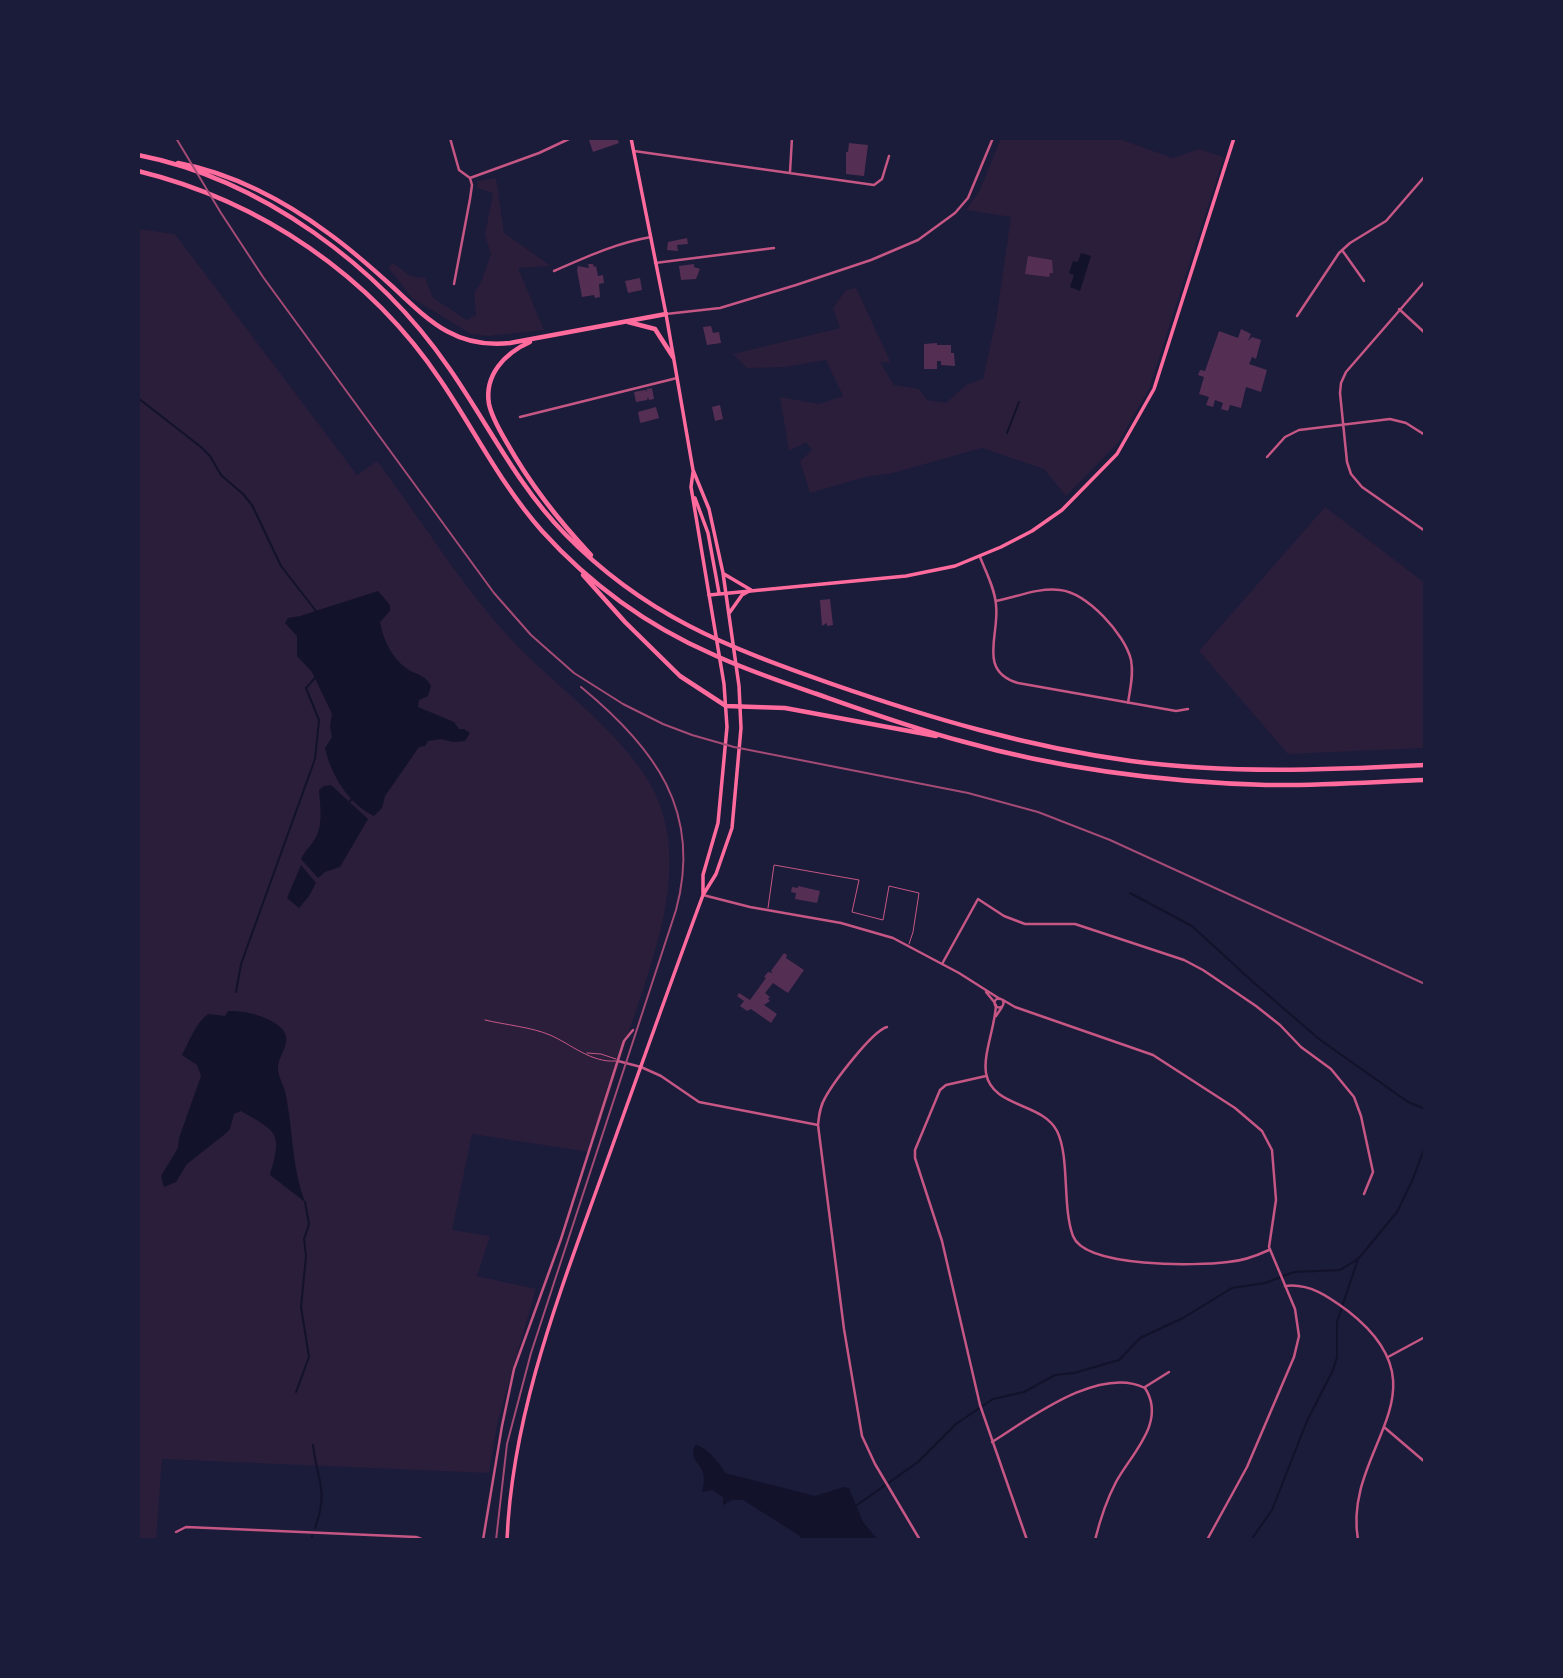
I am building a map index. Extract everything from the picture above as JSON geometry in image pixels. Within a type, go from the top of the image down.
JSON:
[{"type":"highway","points":[[138,155],[218,174],[271,198],[326,231],[362,259],[426,319],[445,332],[465,340],[488,344],[537,340],[666,314]]},
{"type":"highway","points":[[153,158],[223,183],[268,205],[316,234],[353,262],[393,299],[438,351],[527,491],[561,531],[608,574],[671,618],[736,650],[905,710],[989,734],[1102,756],[1206,767],[1300,770],[1425,765]]},
{"type":"highway","points":[[138,171],[235,205],[283,230],[327,260],[395,321],[439,377],[514,496],[542,531],[663,660],[690,684],[726,706],[785,708],[957,740],[1064,764],[1183,780],[1268,785],[1425,780]]},
{"type":"highway","points":[[624,321],[655,329],[673,357]]},
{"type":"highway","points":[[537,340],[511,352],[498,365],[489,390],[492,415],[536,489],[573,536],[608,574]]},
{"type":"highway","points":[[568,558],[622,603],[671,634],[712,655],[860,709],[957,740]]},
{"type":"main road","points":[[508,1540],[513,1473],[533,1383],[562,1283],[703,895],[716,874],[732,828],[739,766],[740,708],[723,573],[709,509],[694,470],[631,138]]},
{"type":"main road","points":[[709,595],[905,576],[955,566],[980,557],[1032,531],[1062,510],[1116,454],[1138,421],[1163,368],[1234,138]]},
{"type":"main road","points":[[694,470],[692,494],[724,684],[727,727],[718,823],[703,875],[703,895]]},
{"type":"main road","points":[[692,494],[700,507],[708,533],[719,593]]},
{"type":"main road","points":[[723,573],[751,590]]},
{"type":"main road","points":[[729,613],[741,595],[751,590]]},
{"type":"street","points":[[450,138],[459,170],[470,178]]},
{"type":"street","points":[[470,178],[539,153],[571,138]]},
{"type":"street","points":[[790,172],[792,138]]},
{"type":"street","points":[[666,314],[727,306],[872,260],[918,240],[955,214],[968,198],[993,138]]},
{"type":"street","points":[[634,151],[874,185],[882,179],[889,156]]},
{"type":"street","points":[[1297,316],[1342,250],[1386,221],[1425,176]]},
{"type":"street","points":[[454,284],[470,199],[470,178]]},
{"type":"street","points":[[554,271],[600,250],[626,241],[651,237]]},
{"type":"street","points":[[655,263],[774,248]]},
{"type":"street","points":[[1342,250],[1364,281]]},
{"type":"street","points":[[1425,281],[1398,309],[1342,378],[1340,393],[1347,462],[1355,479],[1362,487],[1425,531]]},
{"type":"street","points":[[1398,309],[1425,333]]},
{"type":"street","points":[[520,417],[677,378]]},
{"type":"street","points":[[1267,457],[1294,431],[1343,424],[1390,419],[1406,423],[1425,435]]},
{"type":"street","points":[[980,557],[996,601],[993,657],[1006,678],[1018,683],[1128,703],[1176,711],[1188,709]]},
{"type":"street","points":[[996,601],[1056,589],[1071,592],[1086,600],[1120,637],[1128,651],[1132,673],[1128,703]]},
{"type":"street","points":[[703,895],[868,930],[892,938],[1015,1007],[1153,1055],[1213,1093],[1262,1131],[1272,1150],[1275,1181],[1275,1214],[1268,1242],[1269,1251],[1298,1318],[1298,1345],[1247,1467],[1207,1540]]},
{"type":"street","points":[[942,964],[978,900],[1025,924],[1075,924],[1177,957],[1203,970],[1280,1025],[1301,1047],[1331,1069],[1354,1097],[1363,1123],[1373,1172],[1364,1194]]},
{"type":"street","points":[[984,989],[995,1005],[1015,1007]]},
{"type":"street","points":[[1002,1000],[996,1000],[986,1076],[1001,1096],[1041,1114],[1057,1132],[1072,1233],[1083,1250],[1109,1258],[1193,1265],[1229,1262],[1269,1251]]},
{"type":"street","points":[[996,1016],[1002,1006],[1002,1000]]},
{"type":"street","points":[[887,1027],[874,1034],[831,1089],[822,1104],[818,1125],[844,1329],[862,1436],[875,1464],[920,1540]]},
{"type":"street","points":[[483,1540],[514,1369],[561,1239],[624,1041],[633,1030]]},
{"type":"street","points":[[618,1061],[641,1067],[666,1079],[701,1103],[818,1125]]},
{"type":"street","points":[[986,1076],[946,1085],[940,1090],[914,1156],[942,1241],[980,1405],[1027,1540]]},
{"type":"street","points":[[1285,1286],[1315,1290],[1328,1296],[1365,1326],[1388,1357],[1395,1387],[1358,1501],[1358,1540]]},
{"type":"street","points":[[1388,1357],[1425,1336]]},
{"type":"street","points":[[992,1443],[1084,1389],[1125,1383],[1145,1388],[1169,1372]]},
{"type":"street","points":[[1095,1540],[1111,1491],[1150,1425],[1151,1403],[1145,1388]]},
{"type":"street","points":[[1384,1427],[1425,1462]]},
{"type":"street","points":[[176,1532],[186,1527],[353,1537],[416,1537],[424,1540]]},
{"type":"lane","points":[[768,910],[774,864],[859,880],[852,912],[883,920],[889,886],[919,892],[913,932],[908,946]]},
{"type":"lane","points":[[485,1020],[547,1034],[585,1053],[611,1062],[618,1061]]},
{"type":"lane","points":[[585,1053],[601,1054],[618,1061]]},
{"type":"shaded area","points":[[1001,138],[1116,138],[1173,158],[1199,149],[1224,157],[1149,389],[1118,443],[1066,496],[1044,469],[982,448],[810,493],[800,461],[812,450],[806,442],[789,451],[780,397],[819,404],[843,396],[826,360],[786,367],[747,368],[733,354],[840,328],[833,308],[846,290],[856,288],[891,363],[880,362],[894,385],[919,389],[927,400],[946,403],[966,385],[983,379],[996,320],[1011,217],[966,210],[980,190]]},
{"type":"shaded area","points":[[496,178],[504,233],[551,266],[518,268],[544,330],[488,336],[471,334],[412,298],[388,267],[393,263],[410,276],[425,278],[433,298],[467,320],[476,315],[474,293],[491,254],[485,235],[493,193],[477,188],[478,181]]},
{"type":"shaded area","points":[[138,229],[175,234],[357,475],[377,461],[457,572],[508,636],[628,752],[659,802],[668,835],[669,869],[659,937],[589,1152],[472,1134],[452,1230],[490,1236],[477,1276],[536,1289],[498,1420],[489,1473],[162,1459],[156,1540],[138,1540]]},
{"type":"shaded area","points":[[1081,253],[1091,256],[1080,291],[1070,287],[1074,275],[1069,273],[1073,261],[1078,262]]},
{"type":"shaded area","points":[[1325,507],[1425,583],[1425,748],[1288,754],[1199,651]]},
{"type":"shaded area","points":[[378,591],[390,605],[390,611],[380,622],[390,649],[403,666],[424,678],[431,686],[428,696],[419,700],[418,707],[454,722],[459,729],[470,733],[465,741],[441,739],[428,741],[425,746],[419,747],[385,796],[382,808],[374,816],[356,804],[336,778],[325,748],[332,737],[332,714],[312,672],[297,656],[297,636],[285,623],[288,618]]},
{"type":"shaded area","points":[[331,785],[368,819],[340,867],[325,872],[318,878],[301,859],[319,829],[319,790]]},
{"type":"shaded area","points":[[301,865],[316,883],[299,908],[287,898]]},
{"type":"shaded area","points":[[228,1011],[250,1013],[265,1018],[278,1025],[286,1035],[286,1045],[278,1070],[285,1093],[295,1163],[305,1202],[270,1175],[276,1150],[274,1135],[263,1124],[241,1111],[234,1114],[230,1129],[224,1135],[187,1164],[176,1182],[164,1187],[161,1176],[178,1148],[201,1076],[197,1065],[182,1055],[203,1018],[208,1014],[225,1016]]},
{"type":"shaded area","points":[[695,1445],[708,1452],[725,1473],[815,1496],[844,1487],[849,1488],[863,1522],[878,1540],[801,1540],[800,1536],[743,1500],[732,1500],[723,1505],[723,1497],[712,1490],[702,1492],[703,1474],[694,1456]]},
{"type":"building","points":[[617,138],[619,143],[593,152],[589,140]]},
{"type":"building","points":[[849,143],[868,145],[864,176],[846,174],[846,152]]},
{"type":"building","points":[[687,238],[688,244],[677,245],[678,251],[667,250],[668,242]]},
{"type":"building","points":[[1028,256],[1052,260],[1053,273],[1050,273],[1049,277],[1025,274]]},
{"type":"building","points":[[588,264],[596,266],[598,276],[603,275],[604,283],[599,284],[600,297],[582,297],[577,270],[578,266],[589,268]]},
{"type":"building","points":[[694,264],[694,267],[700,269],[696,279],[681,280],[679,266]]},
{"type":"building","points":[[640,278],[642,290],[628,293],[625,281]]},
{"type":"building","points":[[711,326],[713,333],[719,332],[721,343],[707,345],[703,327]]},
{"type":"building","points":[[1241,329],[1251,334],[1248,341],[1252,337],[1261,340],[1256,359],[1252,357],[1249,364],[1267,370],[1261,392],[1246,387],[1241,408],[1230,405],[1228,411],[1221,409],[1223,403],[1215,400],[1213,407],[1206,405],[1209,397],[1199,394],[1204,377],[1198,375],[1200,370],[1205,371],[1219,331],[1238,338]]},
{"type":"building","points":[[924,344],[951,345],[955,366],[941,365],[941,361],[937,361],[937,369],[924,369]]},
{"type":"building","points":[[652,388],[654,399],[649,400],[648,397],[647,400],[636,402],[634,392],[647,392],[646,389]]},
{"type":"building","points":[[720,405],[723,419],[715,421],[712,407]]},
{"type":"building","points":[[656,407],[659,418],[640,422],[638,412]]},
{"type":"building","points":[[830,599],[833,625],[827,626],[827,623],[822,626],[820,600]]},
{"type":"building","points":[[792,887],[820,891],[817,903],[795,899],[796,893],[791,892]]},
{"type":"building","points":[[784,953],[786,958],[804,970],[788,993],[773,983],[765,993],[770,997],[770,1001],[764,1005],[777,1014],[771,1023],[751,1009],[747,1011],[740,1006],[744,1001],[737,996],[739,993],[750,1000],[768,972],[773,973],[771,971]]},
{"type":"waterway","points":[[138,398],[201,447],[221,475],[243,494],[252,505],[281,566],[316,611]]},
{"type":"waterway","points":[[1007,433],[1019,402]]},
{"type":"waterway","points":[[236,992],[241,964],[315,759],[319,720],[306,688],[315,678]]},
{"type":"waterway","points":[[1130,893],[1192,926],[1319,1039],[1408,1102],[1425,1109]]},
{"type":"waterway","points":[[1251,1540],[1272,1510],[1307,1421],[1333,1370],[1337,1357],[1337,1322],[1358,1259],[1397,1212],[1425,1147]]},
{"type":"waterway","points":[[296,1392],[309,1357],[301,1307],[306,1256],[304,1239],[309,1224],[305,1202]]},
{"type":"waterway","points":[[857,1505],[918,1462],[956,1424],[993,1399],[1024,1392],[1055,1375],[1074,1373],[1119,1360],[1140,1338],[1183,1318],[1232,1288],[1265,1283],[1294,1272],[1340,1270],[1358,1259]]},
{"type":"waterway","points":[[313,1445],[322,1494],[315,1528]]},
{"type":"railway","points":[[176,138],[263,277],[494,593],[531,635],[574,673],[623,704],[692,735],[734,747],[968,793],[1038,812],[1110,840],[1425,984]]},
{"type":"railway","points":[[496,1540],[507,1444],[531,1353],[676,910],[683,874],[683,842],[677,812],[666,784],[630,733],[581,687]]}]
